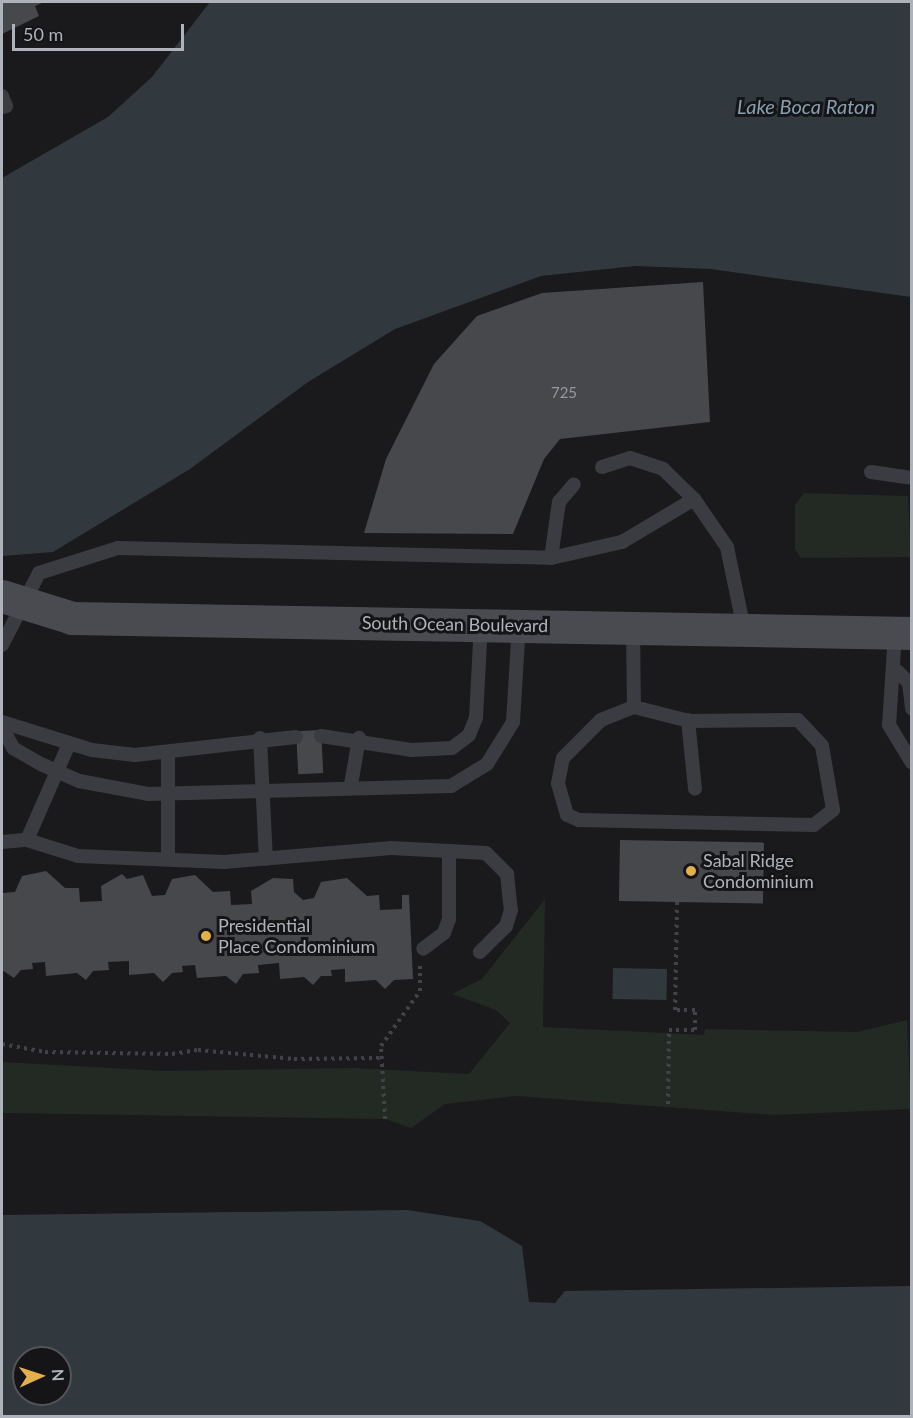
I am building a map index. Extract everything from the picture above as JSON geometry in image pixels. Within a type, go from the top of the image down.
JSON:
[{"type":"main road","name":"South Ocean Boulevard","points":[[2,596],[72,618],[903,632]]},
{"type":"lane","points":[[2,96],[6,106],[2,107]]},
{"type":"lane","points":[[602,467],[630,458],[663,469],[694,499],[727,547],[744,629]]},
{"type":"lane","points":[[871,472],[912,478]]},
{"type":"lane","points":[[551,558],[559,502],[574,483]]},
{"type":"lane","points":[[2,645],[39,573],[72,558],[118,548],[551,558],[622,542],[694,499]]},
{"type":"lane","points":[[321,736],[359,738],[432,751],[452,748],[469,735],[480,693],[481,624]]},
{"type":"lane","points":[[2,724],[14,748],[57,771],[113,789],[169,793],[351,785],[451,786],[487,764],[513,722],[519,625]]},
{"type":"lane","points":[[633,627],[634,707]]},
{"type":"lane","points":[[903,632],[897,671],[888,684],[889,717],[911,759]]},
{"type":"lane","points":[[897,671],[909,683],[912,709]]},
{"type":"lane","points":[[634,707],[688,720],[798,720],[822,746],[833,810],[814,825],[579,820],[567,815],[558,783],[563,758],[601,720],[634,707]]},
{"type":"lane","points":[[889,717],[912,717]]},
{"type":"lane","points":[[688,720],[695,789]]},
{"type":"lane","points":[[2,724],[69,744],[168,755],[260,738],[296,737]]},
{"type":"lane","points":[[260,738],[266,859]]},
{"type":"lane","points":[[351,785],[359,738]]},
{"type":"lane","points":[[27,840],[69,744]]},
{"type":"lane","points":[[168,755],[168,859]]},
{"type":"lane","points":[[2,842],[27,840],[78,856],[168,859],[266,859],[392,848],[486,853],[507,874],[511,910],[506,926],[480,952]]},
{"type":"lane","points":[[423,949],[444,933],[449,919],[449,851]]},
{"type":"path","points":[[668,1104],[669,1032],[695,1030],[695,1010],[675,1010],[677,902]]},
{"type":"path","points":[[385,1119],[384,1039],[420,991],[423,949]]},
{"type":"path","points":[[2,1044],[45,1052],[172,1054],[198,1050],[294,1059],[383,1058]]},
{"type":"shaded area","points":[[804,493],[908,496],[911,557],[801,558],[795,549],[795,505]]},
{"type":"shaded area","points":[[545,899],[543,1027],[704,1035],[705,1029],[857,1032],[907,1020],[911,1109],[775,1115],[516,1096],[445,1104],[411,1128],[385,1119],[2,1113],[3,1062],[165,1071],[354,1068],[469,1074],[510,1023],[496,1010],[452,994],[482,979]]},
{"type":"water","name":"Lake Boca Raton","points":[[210,2],[911,2],[911,297],[711,269],[635,266],[541,276],[395,329],[308,382],[190,469],[53,552],[2,556],[2,178],[108,117],[152,77]]},
{"type":"water","points":[[613,968],[667,969],[666,1000],[612,999]]},
{"type":"water","points":[[407,1210],[480,1221],[522,1246],[529,1302],[555,1303],[565,1291],[911,1286],[911,1416],[2,1416],[2,1215]]},
{"type":"building","points":[[2,2],[44,2],[35,6],[39,16],[2,34]]},
{"type":"building","points":[[703,282],[710,422],[560,439],[544,459],[513,534],[364,533],[386,459],[434,364],[477,316],[542,293]]},
{"type":"building","points":[[321,730],[323,773],[298,774],[296,731]]},
{"type":"building","name":"Sabal Ridge Condominium","points":[[620,840],[764,843],[763,904],[619,901]]},
{"type":"building","name":"Presidential Place Condominium","points":[[46,871],[65,888],[79,888],[80,902],[102,901],[101,886],[122,874],[127,879],[143,875],[152,896],[165,895],[172,879],[195,875],[213,892],[230,891],[231,905],[252,904],[251,891],[273,878],[293,879],[294,892],[303,900],[314,898],[321,882],[347,878],[367,896],[379,895],[380,910],[402,909],[402,895],[409,895],[413,979],[394,980],[385,989],[376,980],[345,982],[345,969],[331,970],[332,976],[321,976],[313,985],[304,977],[280,979],[279,963],[258,965],[259,973],[243,974],[236,984],[226,976],[197,978],[195,965],[182,966],[183,972],[172,973],[163,982],[154,973],[129,975],[129,961],[108,962],[109,970],[93,971],[86,980],[77,973],[46,976],[45,962],[32,963],[33,969],[21,970],[14,978],[2,970],[2,893],[15,892],[22,876]]},
{"type":"place","name":"Sabal Ridge Condominium","points":[[691,871]]},
{"type":"place","name":"Presidential Place Condominium","points":[[206,936]]}]
